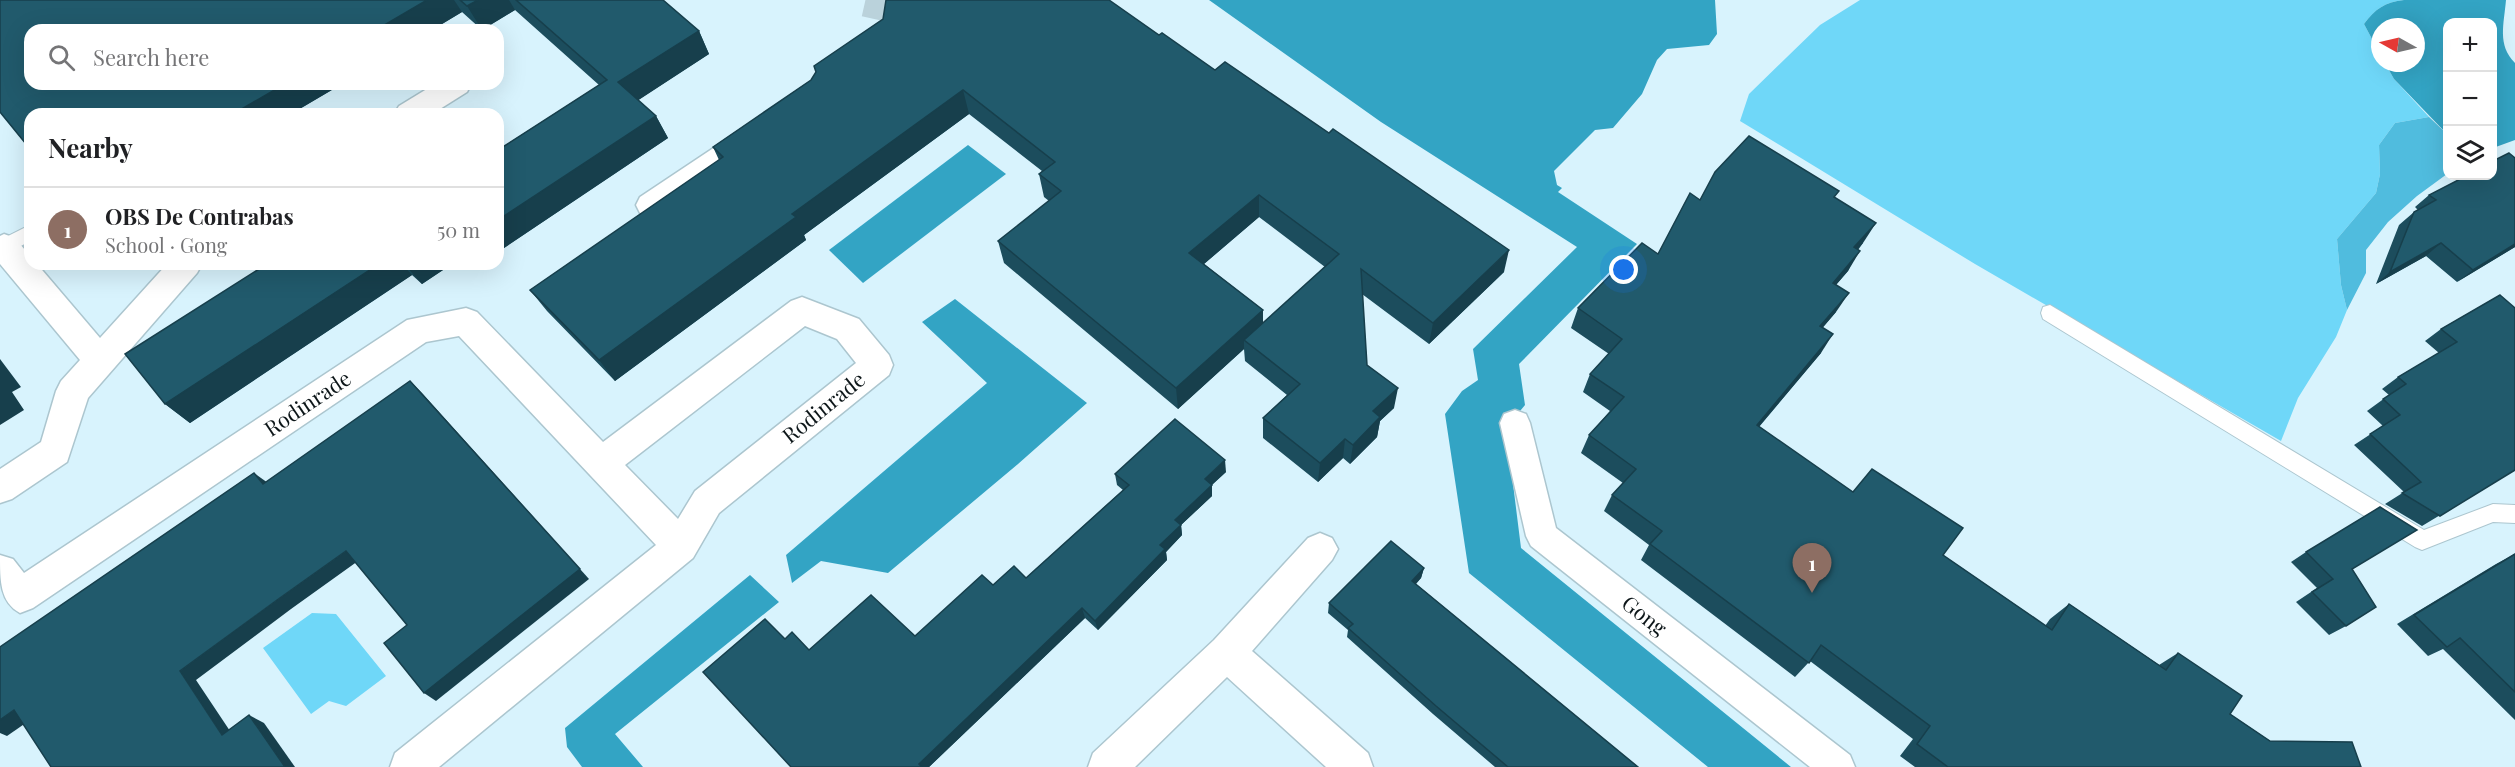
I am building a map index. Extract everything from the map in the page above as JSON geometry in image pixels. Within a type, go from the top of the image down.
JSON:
[{"type":"street","points":[[419,108],[447,90]]},
{"type":"street","points":[[650,205],[772,121]]},
{"type":"street","points":[[12,243],[24,259]]},
{"type":"street","points":[[32,270],[99,359]]},
{"type":"street","points":[[0,488],[55,451],[73,391],[99,359],[181,270]]},
{"type":"street","name":"Rodinrade","points":[[409,767],[681,547],[707,502],[877,365],[848,329],[802,310],[602,464]]},
{"type":"street","name":"Rodinrade","points":[[0,571],[20,596],[418,330],[466,321],[681,547]]},
{"type":"street","name":"Gong","points":[[1515,423],[1542,536],[1838,767]]},
{"type":"street","points":[[1107,767],[1227,652],[1320,549]]},
{"type":"street","points":[[1227,652],[1354,767]]},
{"type":"lane","points":[[2050,313],[2422,540],[2493,513],[2515,514]]},
{"type":"shaded area","points":[[1209,0],[1715,0],[1717,34],[1709,45],[1667,49],[1657,60],[1642,94],[1613,128],[1595,130],[1554,171],[1557,185],[1562,188],[1558,192],[1637,244],[1519,364],[1525,405],[1506,428],[1521,548],[1791,767],[1708,767],[1469,573],[1445,414],[1462,391],[1478,380],[1473,349],[1577,247],[1381,122]]},
{"type":"shaded area","points":[[1860,0],[2404,0],[2391,2],[2381,7],[2364,24],[2371,37],[2371,72],[2390,72],[2429,117],[2395,123],[2379,145],[2380,174],[2376,193],[2337,239],[2341,285],[2347,310],[2336,337],[2298,398],[2281,441],[1975,264],[1740,121],[1749,94],[1820,25]]},
{"type":"shaded area","points":[[2506,0],[2503,34],[2506,49],[2515,63],[2515,140],[2497,147],[2497,18],[2443,18],[2443,130],[2394,79],[2390,72],[2425,72],[2425,18],[2371,18],[2371,37],[2364,24],[2372,14],[2391,2]]},
{"type":"shaded area","points":[[2429,117],[2443,130],[2443,177],[2388,222],[2366,250],[2366,273],[2347,310],[2341,285],[2337,239],[2376,193],[2380,174],[2379,145],[2395,123]]},
{"type":"shaded area","points":[[968,145],[1006,174],[863,283],[829,250]]},
{"type":"shaded area","points":[[955,299],[1087,403],[888,573],[821,561],[792,583],[786,555],[987,383],[922,322]]},
{"type":"shaded area","points":[[750,575],[779,602],[615,734],[643,767],[582,767],[567,747],[565,728]]},
{"type":"shaded area","points":[[312,613],[336,614],[386,676],[346,706],[329,701],[311,714],[263,648]]},
{"type":"building","points":[[0,0],[427,0],[386,24],[24,24],[24,90],[275,90],[243,108],[24,108],[24,142],[0,112]]},
{"type":"building","points":[[460,0],[478,0],[467,6]]},
{"type":"building","points":[[516,0],[663,0],[699,31],[618,82],[656,116],[504,216],[504,146],[607,80]]},
{"type":"building","points":[[886,0],[1109,0],[1215,70],[1225,62],[1329,133],[1333,129],[1509,250],[1433,323],[1361,269],[1367,365],[1398,388],[1373,411],[1380,417],[1353,445],[1345,439],[1320,463],[1263,418],[1300,384],[1244,340],[1339,254],[1259,195],[1189,253],[1263,310],[1176,388],[998,241],[1061,191],[1039,174],[1055,162],[963,90],[792,214],[796,217],[599,360],[530,290],[723,157],[713,147],[811,80],[816,72],[814,66],[883,19]]},
{"type":"building","points":[[1749,136],[1839,191],[1834,197],[1876,223],[1854,247],[1860,251],[1833,283],[1849,293],[1820,326],[1833,334],[1757,425],[1853,492],[1872,469],[1963,528],[1943,555],[2052,630],[2069,604],[2166,670],[2178,653],[2242,696],[2230,714],[2270,741],[2352,742],[2361,767],[1948,767],[1917,744],[1930,726],[1821,645],[1809,663],[1650,544],[1662,531],[1612,495],[1636,469],[1589,435],[1624,397],[1590,374],[1622,339],[1578,308],[1642,243],[1658,254],[1690,193],[1700,200],[1715,172]]},
{"type":"building","points":[[2509,153],[2515,158],[2515,244],[2473,270],[2441,243],[2390,272],[2414,212],[2436,200],[2429,195],[2458,180],[2497,180],[2497,159]]},
{"type":"building","points":[[258,270],[370,270],[165,404],[125,354]]},
{"type":"building","points":[[2500,295],[2515,308],[2515,470],[2440,516],[2402,493],[2421,482],[2370,434],[2400,415],[2383,399],[2406,384],[2398,377],[2457,342],[2441,329]]},
{"type":"building","points":[[410,381],[580,569],[424,693],[384,643],[407,625],[346,551],[180,671],[222,735],[249,715],[285,767],[51,767],[14,710],[0,720],[0,647],[254,473],[263,484]]},
{"type":"building","points":[[1175,419],[1225,460],[1205,479],[1212,485],[1175,520],[1181,525],[1160,545],[1165,549],[1095,621],[1082,608],[919,764],[922,767],[791,767],[703,672],[765,619],[785,639],[792,632],[809,650],[871,595],[915,636],[982,575],[993,585],[1014,566],[1026,578],[1129,485],[1115,474]]},
{"type":"building","points":[[2380,507],[2417,530],[2352,569],[2376,607],[2346,626],[2312,592],[2333,579],[2306,552]]},
{"type":"building","points":[[1391,541],[1424,568],[1412,581],[1638,767],[1508,767],[1348,628],[1353,624],[1329,603]]},
{"type":"building","points":[[2515,554],[2515,692],[2460,638],[2447,647],[2414,615]]},
{"type":"tunnel","points":[[865,2],[896,9],[919,26]]},
{"type":"place","name":"OBS De Contrabas","points":[[1812,593]]}]
